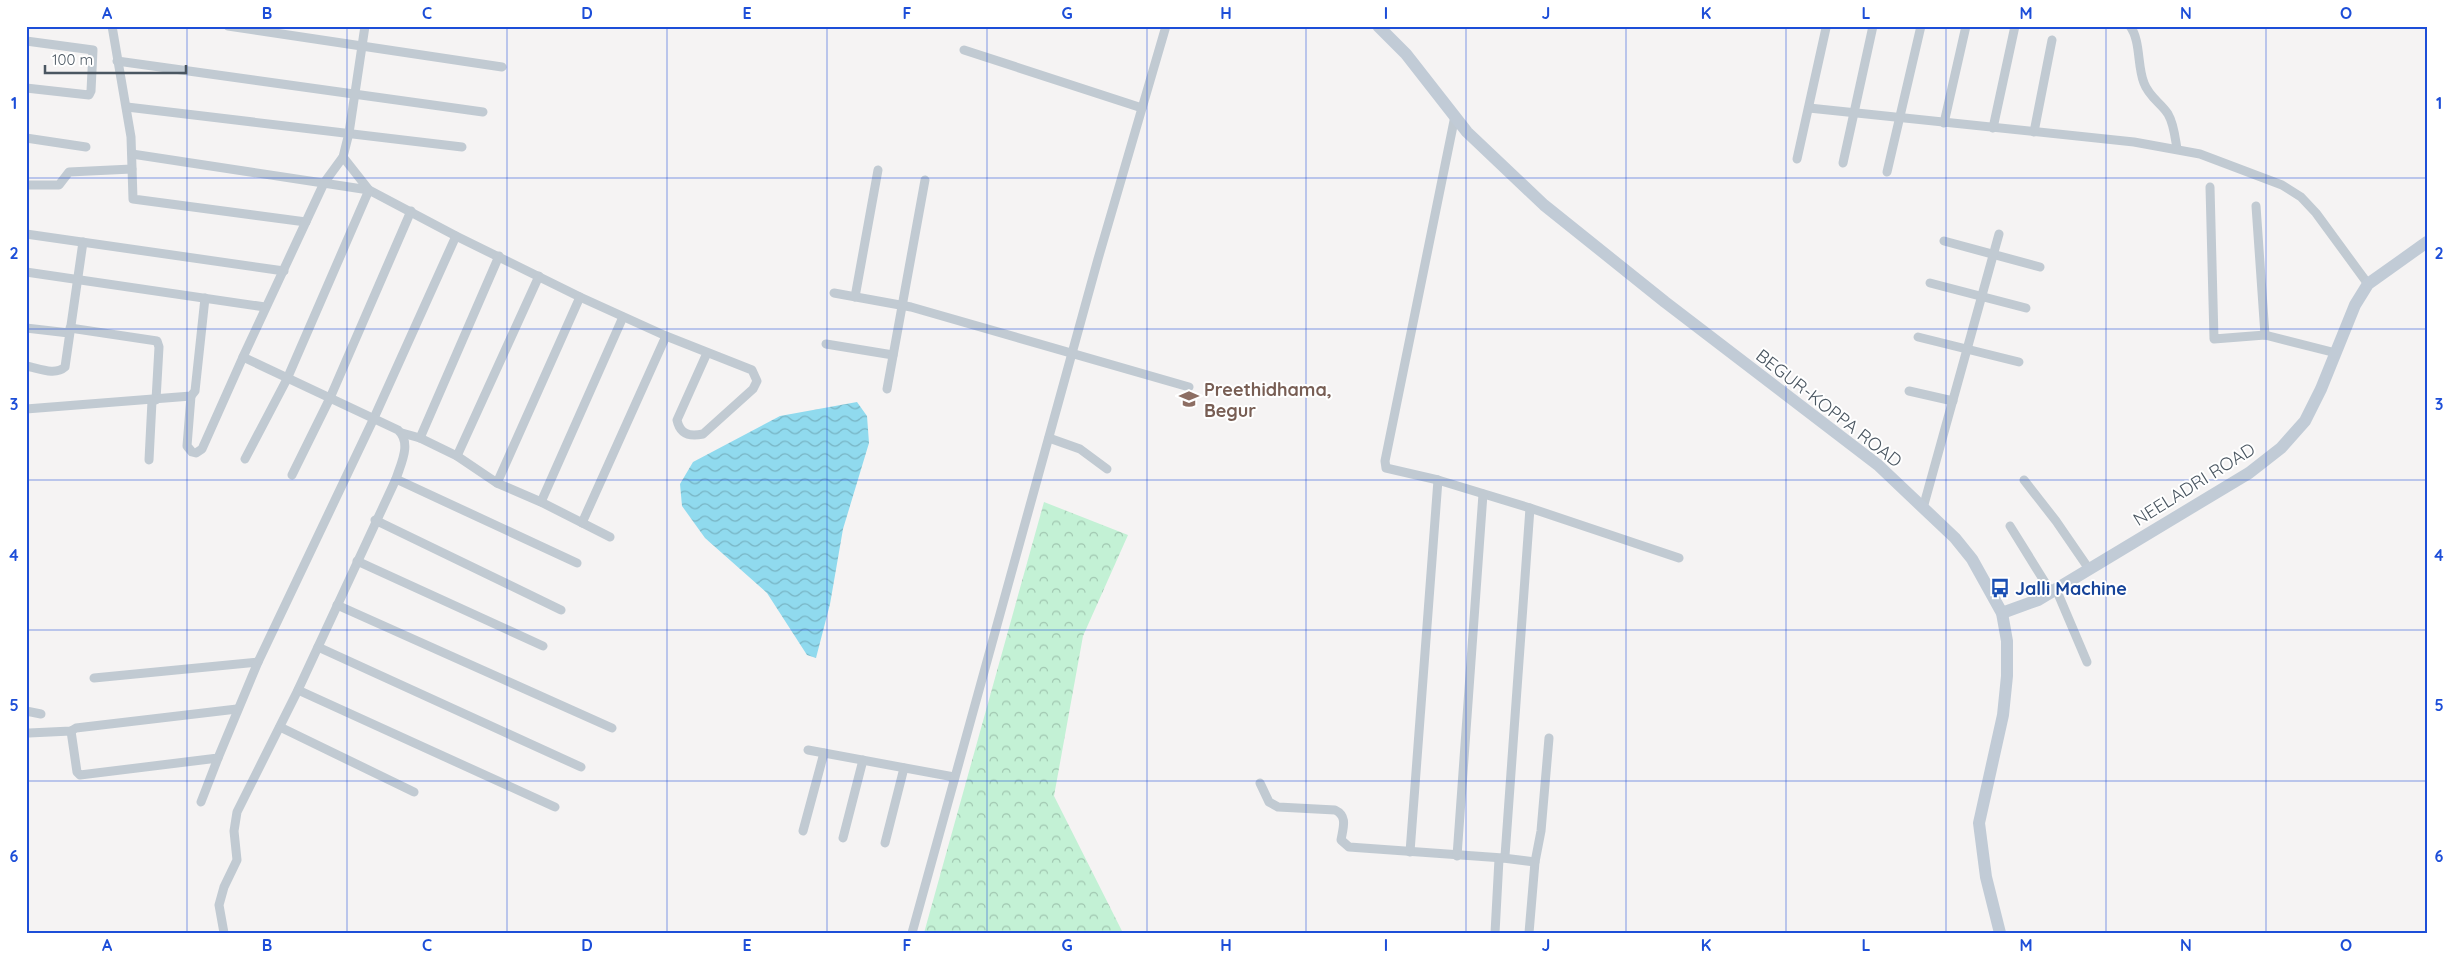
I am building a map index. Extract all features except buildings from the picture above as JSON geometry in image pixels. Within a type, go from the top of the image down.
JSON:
[{"type":"main road","name":"BEGUR-KOPPA ROAD","points":[[1378,26],[1406,54],[1467,132],[1544,205],[1665,302],[1878,465],[1955,538],[1972,559],[2002,612],[2007,642],[2007,676],[2003,715],[1979,823],[1986,877],[2000,933]]},
{"type":"main road","name":"NEELADRI ROAD","points":[[2002,612],[2038,600],[2249,473],[2280,448],[2305,421],[2321,389],[2355,305],[2368,284],[2427,242]]},
{"type":"street","points":[[112,26],[127,108],[132,154],[132,197],[135,200],[306,222]]},
{"type":"street","points":[[228,26],[361,48],[502,67]]},
{"type":"street","points":[[205,298],[195,391],[191,396],[187,446],[192,452],[196,453],[202,449],[265,306],[284,271],[324,183],[343,157],[349,133],[353,92],[365,26]]},
{"type":"street","points":[[912,933],[1072,355],[1166,26]]},
{"type":"street","points":[[1843,163],[1873,26]]},
{"type":"street","points":[[1887,172],[1921,26]]},
{"type":"street","points":[[1944,123],[1966,26]]},
{"type":"street","points":[[1993,128],[2015,26]]},
{"type":"street","points":[[2130,26],[2135,40],[2144,83],[2150,95],[2167,113],[2172,125],[2177,148]]},
{"type":"street","points":[[1797,159],[1826,28]]},
{"type":"street","points":[[2034,132],[2052,40]]},
{"type":"street","points":[[26,42],[93,50],[91,92],[89,95],[26,88]]},
{"type":"street","points":[[964,50],[1142,108]]},
{"type":"street","points":[[118,61],[353,92],[483,112]]},
{"type":"street","points":[[127,108],[462,147]]},
{"type":"street","points":[[1809,108],[2177,148],[2200,154],[2282,185],[2301,197],[2316,212],[2368,284]]},
{"type":"street","points":[[1455,116],[1385,461],[1388,471],[1438,480],[1530,508],[1679,558]]},
{"type":"street","points":[[26,138],[86,147]]},
{"type":"street","points":[[132,154],[370,190],[456,236],[580,297],[666,336],[752,370],[757,381],[753,389],[703,434],[694,436],[684,434],[678,428],[677,420],[707,353]]},
{"type":"street","points":[[343,157],[370,190]]},
{"type":"street","points":[[26,185],[59,185],[69,172],[132,169]]},
{"type":"street","points":[[855,297],[878,170]]},
{"type":"street","points":[[887,389],[925,180]]},
{"type":"street","points":[[2210,187],[2214,339],[2265,335],[2336,353]]},
{"type":"street","points":[[245,459],[287,379],[370,190]]},
{"type":"street","points":[[2256,206],[2265,335]]},
{"type":"street","points":[[292,475],[330,398],[412,211]]},
{"type":"street","points":[[26,234],[284,271]]},
{"type":"street","points":[[1923,508],[1999,234]]},
{"type":"street","points":[[201,802],[237,709],[258,662],[374,418],[456,236]]},
{"type":"street","points":[[1944,241],[2040,267]]},
{"type":"street","points":[[26,366],[52,371],[61,370],[66,362],[83,242]]},
{"type":"street","points":[[420,438],[499,256]]},
{"type":"street","points":[[26,272],[265,306]]},
{"type":"street","points":[[457,456],[539,276]]},
{"type":"street","points":[[1930,283],[2026,308]]},
{"type":"street","points":[[834,294],[902,304],[1072,355],[1189,386]]},
{"type":"street","points":[[497,484],[580,297]]},
{"type":"street","points":[[540,502],[623,317]]},
{"type":"street","points":[[26,328],[157,341],[160,347],[149,460]]},
{"type":"street","points":[[582,523],[666,336]]},
{"type":"street","points":[[1918,337],[2019,362]]},
{"type":"street","points":[[826,344],[893,355]]},
{"type":"street","points":[[242,357],[374,418],[402,433],[420,438],[457,456],[497,484],[540,502],[610,537]]},
{"type":"street","points":[[1909,391],[1953,401]]},
{"type":"street","points":[[26,409],[191,396]]},
{"type":"street","points":[[224,933],[219,905],[224,887],[237,860],[234,821],[237,812],[298,690],[396,478],[405,451],[402,433]]},
{"type":"street","points":[[1049,438],[1080,449],[1107,469]]},
{"type":"street","points":[[396,478],[578,563]]},
{"type":"street","points":[[1410,852],[1438,480]]},
{"type":"street","points":[[2024,480],[2056,521],[2089,569]]},
{"type":"street","points":[[1457,856],[1483,494]]},
{"type":"street","points":[[1495,933],[1501,859],[1505,856],[1530,508]]},
{"type":"street","points":[[375,520],[560,610]]},
{"type":"street","points":[[2010,526],[2054,590],[2087,662]]},
{"type":"street","points":[[357,561],[543,646]]},
{"type":"street","points":[[337,605],[612,728]]},
{"type":"street","points":[[318,647],[581,767]]},
{"type":"street","points":[[94,678],[258,662]]},
{"type":"street","points":[[298,690],[555,807]]},
{"type":"street","points":[[29,733],[71,731],[76,728],[237,709]]},
{"type":"street","points":[[26,711],[41,714]]},
{"type":"street","points":[[280,727],[414,792]]},
{"type":"street","points":[[71,731],[80,775],[218,758]]},
{"type":"street","points":[[1529,933],[1534,862],[1541,831],[1549,738]]},
{"type":"street","points":[[808,750],[954,777]]},
{"type":"street","points":[[803,831],[824,753]]},
{"type":"street","points":[[843,838],[864,760]]},
{"type":"street","points":[[885,843],[904,768]]},
{"type":"street","points":[[1260,783],[1269,802],[1278,807],[1335,810],[1340,812],[1344,819],[1342,840],[1349,847],[1534,862]]},
{"type":"green space","points":[[1044,502],[1128,535],[1083,636],[1054,796],[1123,933],[924,933]]},
{"type":"water","points":[[857,402],[867,416],[869,443],[843,529],[830,604],[816,658],[807,655],[767,593],[705,538],[682,506],[680,484],[693,462],[780,416]]},
{"type":"place","name":"Preethidhama, Begur","points":[[1189,399]]},
{"type":"place","name":"Jalli Machine","points":[[2000,588]]}]
